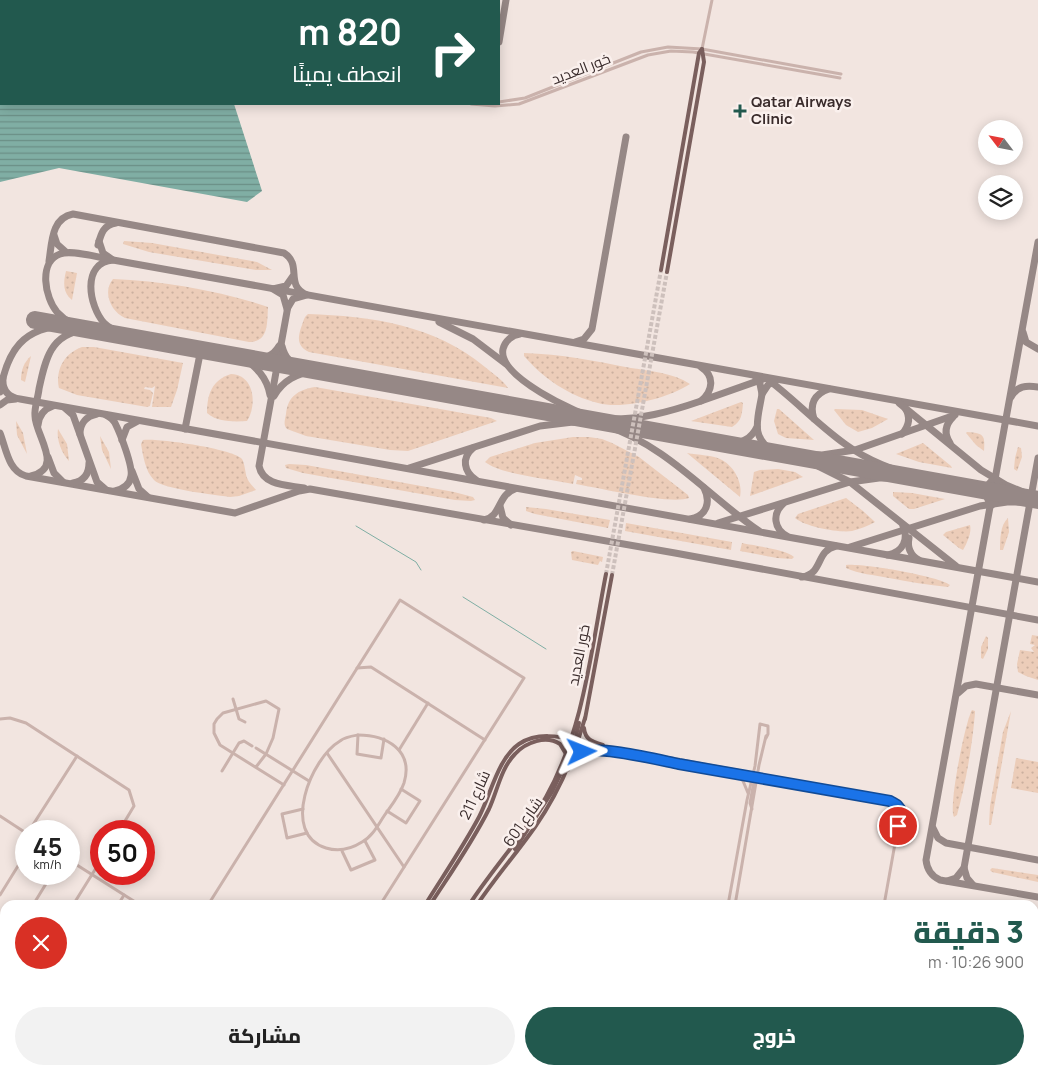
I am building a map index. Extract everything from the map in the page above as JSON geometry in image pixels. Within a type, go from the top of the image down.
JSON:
[{"type":"main road","points":[[661,270],[702,49]]},
{"type":"main road","points":[[667,272],[703,68],[701,54]]},
{"type":"main road","name":"خور العديد","points":[[575,742],[606,574]]},
{"type":"main road","points":[[602,748],[587,738],[584,731],[612,575]]},
{"type":"main road","points":[[511,858],[552,792],[586,718]]},
{"type":"main road","name":"شارع 211","points":[[428,900],[477,820],[490,794],[501,764],[510,751],[522,741],[538,736],[554,736],[575,742]]},
{"type":"main road","name":"شارع 211","points":[[433,900],[485,816],[506,766],[513,756],[526,745],[547,740],[560,744],[566,756]]},
{"type":"main road","name":"شارع 601","points":[[473,900],[535,814],[575,742]]},
{"type":"main road","name":"شارع 601","points":[[481,900],[540,819],[565,774],[575,742]]},
{"type":"main road","points":[[565,774],[582,752],[602,748]]},
{"type":"street","points":[[702,49],[712,0]]},
{"type":"street","name":"خور العديد","points":[[482,105],[519,104],[648,55],[677,51],[840,76],[702,49],[672,47],[646,51],[526,98],[500,102]]},
{"type":"street","points":[[211,900],[400,600],[524,678],[383,900]]},
{"type":"street","points":[[357,668],[371,667],[485,740]]},
{"type":"street","points":[[233,699],[240,719],[245,722]]},
{"type":"street","points":[[256,767],[266,754],[273,738],[279,709],[266,701],[223,714],[214,724],[214,733],[220,744],[284,785]]},
{"type":"street","points":[[399,750],[428,704]]},
{"type":"street","points":[[0,719],[10,718],[26,723],[129,790],[134,806],[126,820]]},
{"type":"street","points":[[729,900],[748,794],[755,775],[766,739],[768,726],[760,724],[758,738],[755,775],[752,809],[736,900]]},
{"type":"street","points":[[358,734],[356,754],[381,758],[384,739]]},
{"type":"street","points":[[358,734],[384,739],[399,750],[406,770],[402,789],[377,827],[364,841],[342,851],[322,847],[316,843],[307,833],[303,809],[304,796],[309,781],[327,753],[339,741],[358,734]]},
{"type":"street","points":[[758,738],[766,739]]},
{"type":"street","points":[[222,771],[239,743],[244,741],[252,746]]},
{"type":"street","points":[[575,742],[735,773],[755,775],[806,787],[890,801],[901,808]]},
{"type":"street","points":[[256,748],[309,781]]},
{"type":"street","points":[[602,748],[894,798],[899,801],[901,808],[885,900]]},
{"type":"street","points":[[327,753],[404,867]]},
{"type":"street","points":[[36,820],[77,756]]},
{"type":"street","points":[[735,773],[743,781],[748,794]]},
{"type":"street","points":[[806,787],[808,784],[834,789],[839,788]]},
{"type":"street","points":[[388,811],[406,822],[420,801],[402,789]]},
{"type":"street","points":[[303,809],[282,814],[288,838],[307,833]]},
{"type":"street","points":[[0,816],[15,826]]},
{"type":"street","points":[[342,851],[351,870],[375,860],[364,841]]},
{"type":"street","points":[[0,895],[15,871]]},
{"type":"street","points":[[76,900],[90,878]]},
{"type":"street","points":[[36,900],[45,885]]},
{"type":"street","points":[[108,885],[132,900]]},
{"type":"street","points":[[121,900],[124,895]]},
{"type":"sand","points":[[124,241],[152,243],[257,262],[272,270],[256,270],[149,252],[123,244]]},
{"type":"sand","points":[[66,271],[77,273],[72,300],[64,287]]},
{"type":"sand","points":[[113,279],[192,288],[231,296],[268,307],[266,330],[260,339],[249,342],[125,318],[112,306],[108,295]]},
{"type":"sand","points":[[308,314],[355,317],[424,332],[466,353],[508,388],[309,352],[302,347],[299,340],[304,319]]},
{"type":"sand","points":[[82,347],[94,347],[183,363],[171,407],[152,407],[155,386],[152,388],[145,387],[144,389],[150,390],[153,393],[150,406],[147,407],[77,395],[59,388],[60,368],[71,353]]},
{"type":"sand","points":[[524,353],[565,356],[654,371],[677,377],[690,384],[658,398],[633,404],[608,405],[587,400],[557,385],[531,364],[524,356]]},
{"type":"sand","points":[[31,356],[25,382],[21,380],[22,370],[26,361]]},
{"type":"sand","points":[[231,374],[245,380],[252,392],[252,407],[247,421],[221,420],[207,413],[208,400],[215,384]]},
{"type":"sand","points":[[315,387],[491,418],[497,421],[408,451],[390,450],[306,436],[287,429],[285,420],[287,408],[292,398],[299,392]]},
{"type":"sand","points":[[741,402],[743,403],[741,417],[732,427],[691,421]]},
{"type":"sand","points":[[777,409],[814,440],[786,438],[778,434],[774,421]]},
{"type":"sand","points":[[835,409],[862,410],[888,419],[872,428],[858,432],[846,425]]},
{"type":"sand","points":[[16,421],[23,433],[27,454],[17,435]]},
{"type":"sand","points":[[58,429],[67,444],[69,461],[60,446]]},
{"type":"sand","points":[[967,432],[980,434],[984,438],[984,451],[976,445]]},
{"type":"sand","points":[[100,436],[109,452],[111,469],[102,450]]},
{"type":"sand","points":[[573,437],[602,439],[639,457],[688,495],[689,498],[680,500],[634,495],[576,484],[577,480],[582,480],[582,478],[575,475],[573,484],[514,473],[485,462],[490,457],[535,443]]},
{"type":"sand","points":[[143,440],[195,445],[236,455],[242,459],[247,478],[256,490],[230,497],[190,491],[159,483],[154,480],[146,468],[141,444]]},
{"type":"sand","points":[[923,443],[952,468],[919,462],[896,454]]},
{"type":"sand","points":[[1018,447],[1021,448],[1022,457],[1017,471],[1014,469]]},
{"type":"sand","points":[[687,453],[714,457],[727,463],[739,481],[740,497]]},
{"type":"sand","points":[[285,465],[306,465],[454,492],[473,497],[475,500],[455,500],[303,473],[286,468]]},
{"type":"sand","points":[[778,469],[795,472],[803,477],[750,496],[754,472]]},
{"type":"sand","points":[[893,492],[912,493],[945,499],[909,509],[893,496]]},
{"type":"sand","points":[[846,498],[875,522],[852,531],[839,531],[814,527],[795,518],[798,514]]},
{"type":"sand","points":[[526,507],[610,520],[608,528],[535,514],[526,511]]},
{"type":"sand","points":[[1008,518],[1009,532],[1003,550],[1000,550],[1002,529]]},
{"type":"sand","points":[[626,523],[732,542],[731,550],[625,531]]},
{"type":"sand","points":[[970,525],[970,534],[963,550],[943,535],[946,532]]},
{"type":"sand","points":[[742,543],[777,550],[794,557],[792,559],[777,558],[740,551]]},
{"type":"sand","points":[[571,552],[603,557],[602,562],[600,561],[598,565],[572,560]]},
{"type":"sand","points":[[846,565],[900,571],[943,581],[950,585],[948,587],[911,582],[856,572],[846,568]]},
{"type":"sand","points":[[1032,635],[1038,636],[1038,680],[1018,672],[1017,664],[1020,650],[1034,652],[1031,648],[1035,645],[1030,644]]},
{"type":"sand","points":[[986,636],[988,638],[988,649],[983,659],[981,658],[981,647]]},
{"type":"sand","points":[[972,710],[975,713],[968,764],[957,815],[954,817],[953,798],[958,765],[965,731]]},
{"type":"sand","points":[[1011,711],[991,825],[989,825],[990,806],[1003,732]]},
{"type":"sand","points":[[1016,758],[1038,762],[1038,793],[1011,788]]},
{"type":"sand","points":[[992,868],[1038,875],[1038,882],[992,872],[990,870]]},
{"type":"water","points":[[0,105],[234,105],[262,191],[247,202],[59,168],[0,182]]},
{"type":"waterway","points":[[356,526],[416,562],[421,570]]},
{"type":"waterway","points":[[463,597],[546,649]]},
{"type":"taxiway","points":[[500,36],[506,0]]},
{"type":"taxiway","points":[[575,342],[584,339],[592,329],[626,137]]},
{"type":"taxiway","points":[[49,261],[52,239],[60,220],[73,214],[284,253],[290,258],[292,263],[296,286],[307,295],[293,299],[287,309],[283,295],[273,289],[286,286],[293,276]]},
{"type":"taxiway","points":[[98,245],[105,228],[116,223]]},
{"type":"taxiway","points":[[54,235],[57,244],[66,252]]},
{"type":"taxiway","points":[[99,241],[103,253],[113,260],[103,263],[96,269],[92,277],[92,296],[95,306],[104,323],[128,337]]},
{"type":"taxiway","points":[[1038,242],[926,860],[930,872],[940,880],[1038,897]]},
{"type":"taxiway","points":[[90,330],[64,318],[57,312],[49,298],[46,272],[53,258],[60,254],[86,254],[1038,426]]},
{"type":"taxiway","points":[[288,306],[259,466],[261,473],[271,481],[304,488]]},
{"type":"taxiway","points":[[439,322],[473,339],[506,364]]},
{"type":"taxiway","points":[[0,392],[7,364],[20,344],[29,336],[39,331],[52,327],[68,326]]},
{"type":"taxiway","points":[[31,476],[41,472],[46,466],[47,459],[46,450],[36,424],[35,413],[41,379],[47,359],[56,343],[63,337],[84,330]]},
{"type":"taxiway","points":[[1023,332],[1026,342],[1038,349]]},
{"type":"taxiway","points":[[520,334],[509,339],[503,349],[504,360],[512,371],[525,382],[557,402],[599,420]]},
{"type":"taxiway","points":[[253,359],[268,356],[279,346]]},
{"type":"taxiway","points":[[282,346],[289,360],[302,368]]},
{"type":"taxiway","points":[[185,429],[201,349]]},
{"type":"taxiway","points":[[242,357],[260,373],[269,389],[270,395]]},
{"type":"taxiway","points":[[701,367],[709,375],[711,384],[708,393],[701,401],[766,378],[854,450],[901,472],[921,478]]},
{"type":"taxiway","points":[[274,396],[291,378],[314,370]]},
{"type":"taxiway","points":[[3,378],[7,392],[12,397],[20,399],[1038,582]]},
{"type":"taxiway","points":[[756,378],[760,384],[762,394],[768,385],[775,381]]},
{"type":"taxiway","points":[[1011,397],[1022,387],[1038,387]]},
{"type":"taxiway","points":[[814,419],[812,409],[814,400],[829,389]]},
{"type":"taxiway","points":[[762,394],[757,427],[758,434],[761,441],[775,453]]},
{"type":"taxiway","points":[[0,405],[7,400],[16,399]]},
{"type":"taxiway","points":[[606,419],[631,418],[654,414],[701,401]]},
{"type":"taxiway","points":[[899,403],[981,470],[1006,485],[1035,497]]},
{"type":"taxiway","points":[[38,425],[42,413],[53,406]]},
{"type":"taxiway","points":[[65,408],[73,415],[97,482],[105,489]]},
{"type":"taxiway","points":[[902,434],[908,421],[905,408]]},
{"type":"taxiway","points":[[80,434],[81,427],[85,421],[90,416],[97,414]]},
{"type":"taxiway","points":[[106,415],[113,420],[117,428],[126,450],[131,471],[128,484],[115,491]]},
{"type":"taxiway","points":[[792,454],[822,455],[855,450],[955,415]]},
{"type":"taxiway","points":[[950,443],[946,430],[948,423],[953,417]]},
{"type":"taxiway","points":[[122,440],[127,427],[138,421]]},
{"type":"taxiway","points":[[409,468],[540,426],[573,422],[612,423]]},
{"type":"taxiway","points":[[606,426],[628,435],[667,458],[759,531]]},
{"type":"taxiway","points":[[729,444],[746,440],[757,427]]},
{"type":"taxiway","points":[[0,433],[11,464],[26,476],[235,513],[310,489],[675,553],[1038,620]]},
{"type":"taxiway","points":[[473,448],[467,456],[466,465],[469,473],[476,480]]},
{"type":"taxiway","points":[[781,454],[818,466],[850,482],[956,566]]},
{"type":"taxiway","points":[[48,457],[54,473],[63,482]]},
{"type":"taxiway","points":[[973,885],[967,878],[964,868],[1038,458]]},
{"type":"taxiway","points":[[73,483],[80,481],[85,476],[89,463]]},
{"type":"taxiway","points":[[132,471],[139,489],[148,497]]},
{"type":"taxiway","points":[[976,488],[987,486],[995,477]]},
{"type":"taxiway","points":[[718,523],[850,482],[879,478],[911,478]]},
{"type":"taxiway","points":[[992,505],[998,498],[1007,494],[1000,487],[997,480]]},
{"type":"taxiway","points":[[690,519],[700,515],[706,508],[707,498],[704,488]]},
{"type":"taxiway","points":[[975,488],[986,495],[990,504]]},
{"type":"taxiway","points":[[484,520],[490,518],[505,496],[515,489]]},
{"type":"taxiway","points":[[850,547],[980,506],[1007,502],[1038,502]]},
{"type":"taxiway","points":[[783,504],[777,512],[776,521],[779,529],[787,536]]},
{"type":"taxiway","points":[[500,506],[503,518],[511,525]]},
{"type":"taxiway","points":[[888,555],[901,548],[905,540],[903,526]]},
{"type":"taxiway","points":[[909,538],[908,545],[910,551],[919,560]]},
{"type":"taxiway","points":[[802,577],[814,571],[825,552],[836,546]]},
{"type":"taxiway","points":[[958,693],[966,686],[976,684],[1038,695]]},
{"type":"taxiway","points":[[933,828],[938,838],[946,843],[1038,860]]},
{"type":"taxiway","points":[[947,881],[956,878],[964,868]]},
{"type":"runway","points":[[35,320],[1038,500]]},
{"type":"tunnel","points":[[606,574],[661,270]]},
{"type":"tunnel","points":[[612,575],[667,272]]},
{"type":"place","name":"Qatar Airways Clinic","points":[[740,111]]},
{"type":"route","points":[[582,752],[586,750],[602,750],[890,801],[894,802],[901,810],[898,826]]}]
